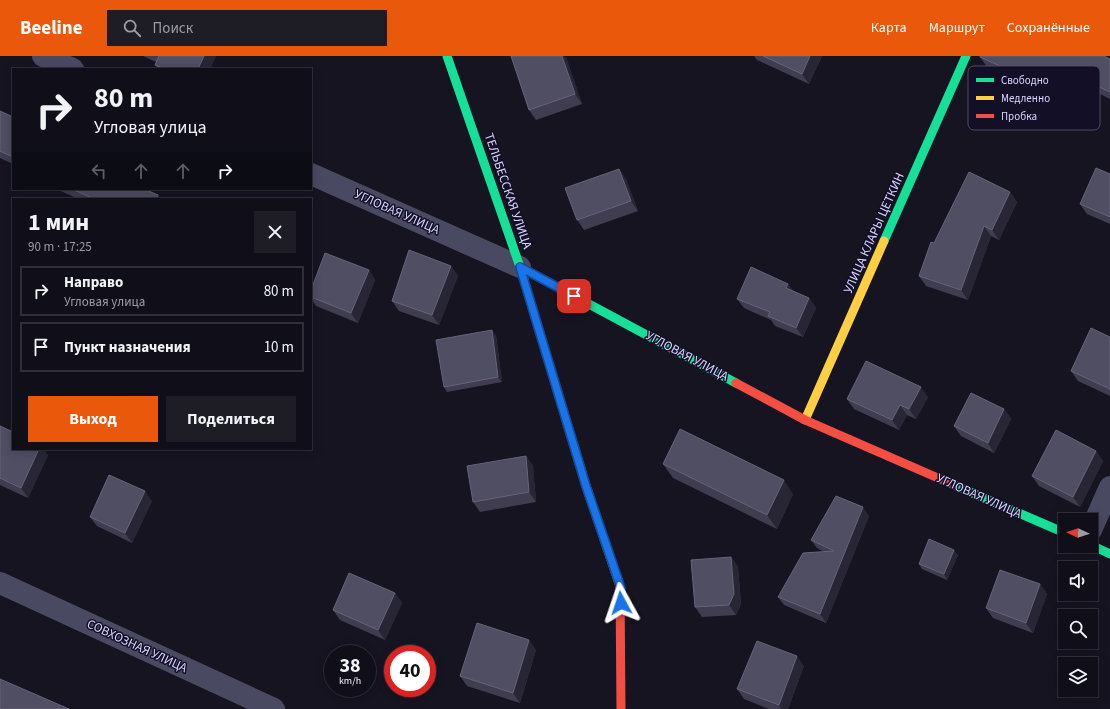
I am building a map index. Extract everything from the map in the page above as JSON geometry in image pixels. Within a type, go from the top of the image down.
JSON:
[{"type":"street","points":[[43,56],[71,68]]},
{"type":"street","name":"ТЕЛЬБЕССКАЯ УЛИЦА","points":[[447,56],[520,267],[586,486],[621,588],[621,709]]},
{"type":"street","name":"УЛИЦА КЛАРЫ ЦЕТКИН","points":[[805,420],[966,56]]},
{"type":"street","name":"УГЛОВАЯ УЛИЦА","points":[[312,174],[520,267],[805,420],[1058,530]]},
{"type":"street","points":[[1098,514],[1110,487]]},
{"type":"street","points":[[1098,548],[1110,554]]},
{"type":"street","name":"СОВХОЗНАЯ УЛИЦА","points":[[0,583],[274,709]]},
{"type":"building","points":[[159,56],[204,56],[198,68],[162,68],[155,65]]},
{"type":"building","points":[[511,56],[562,56],[575,94],[529,110]]},
{"type":"building","points":[[763,56],[810,56],[802,74]]},
{"type":"building","points":[[1104,56],[1110,59],[1110,92],[1100,87],[1100,66],[1000,66],[980,57]]},
{"type":"building","points":[[0,111],[12,117],[12,157],[0,151]]},
{"type":"building","points":[[1096,168],[1110,174],[1110,217],[1080,204]]},
{"type":"building","points":[[619,169],[631,201],[577,220],[565,188]]},
{"type":"building","points":[[969,172],[1010,192],[992,230],[984,226],[961,290],[919,276],[931,242],[934,243]]},
{"type":"building","points":[[74,190],[146,190],[158,195],[156,198],[92,198]]},
{"type":"building","points":[[409,250],[451,266],[432,315],[392,301]]},
{"type":"building","points":[[325,253],[369,270],[351,313],[312,297],[312,287]]},
{"type":"building","points":[[751,267],[788,284],[786,288],[809,298],[796,328],[768,316],[770,312],[737,299]]},
{"type":"building","points":[[1091,328],[1110,337],[1110,389],[1071,371]]},
{"type":"building","points":[[492,330],[498,377],[444,387],[436,340]]},
{"type":"building","points":[[866,361],[921,387],[909,409],[900,405],[892,420],[847,399]]},
{"type":"building","points":[[971,393],[1004,409],[988,443],[954,426]]},
{"type":"building","points":[[0,426],[12,432],[12,450],[39,450],[21,488],[0,478]]},
{"type":"building","points":[[680,429],[784,480],[767,515],[663,464]]},
{"type":"building","points":[[1056,430],[1096,451],[1073,497],[1032,476]]},
{"type":"building","points":[[526,456],[529,492],[473,502],[467,466]]},
{"type":"building","points":[[109,475],[145,491],[125,533],[90,517]]},
{"type":"building","points":[[836,496],[863,507],[820,614],[778,597],[803,553],[834,551],[811,540]]},
{"type":"building","points":[[929,539],[954,550],[944,574],[919,564]]},
{"type":"building","points":[[731,557],[734,594],[729,605],[695,607],[691,560]]},
{"type":"building","points":[[1000,570],[1040,584],[1026,623],[986,608]]},
{"type":"building","points":[[349,573],[395,593],[378,630],[333,610]]},
{"type":"building","points":[[477,623],[529,640],[513,693],[460,676]]},
{"type":"building","points":[[757,641],[797,656],[779,705],[737,689]]},
{"type":"building","points":[[0,679],[69,709],[0,709]]},
{"type":"traffic: fast","points":[[447,56],[520,267],[567,423]]},
{"type":"traffic: fast","points":[[884,241],[966,56]]},
{"type":"traffic: fast","points":[[520,267],[736,383]]},
{"type":"traffic: fast","points":[[954,485],[1058,530]]},
{"type":"traffic: fast","points":[[1098,548],[1110,554]]},
{"type":"traffic: slow","points":[[805,420],[884,241]]},
{"type":"traffic: slow","points":[[567,423],[586,486],[620,586]]},
{"type":"traffic: jam","points":[[736,383],[805,420],[954,485]]},
{"type":"traffic: jam","points":[[620,586],[621,709]]},
{"type":"route","points":[[574,296],[520,267],[586,486],[621,588],[621,603]]}]
